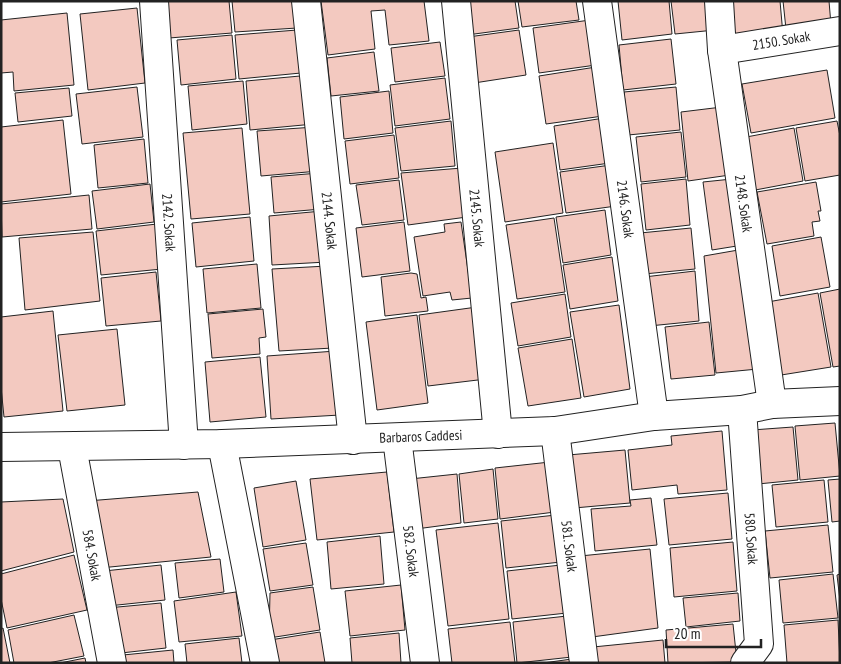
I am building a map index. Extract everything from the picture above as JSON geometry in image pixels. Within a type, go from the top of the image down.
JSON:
[{"type":"street","name":"2142. Sokak","points":[[154,1],[184,445]]},
{"type":"street","name":"2144. Sokak","points":[[306,1],[353,440]]},
{"type":"street","name":"2145. Sokak","points":[[456,1],[498,434]]},
{"type":"street","name":"2146. Sokak","points":[[597,1],[654,416]]},
{"type":"street","name":"2148. Sokak","points":[[718,1],[722,50],[772,404]]},
{"type":"street","name":"2150. Sokak","points":[[722,50],[840,31]]},
{"type":"street","name":"Barbaros Caddesi","points":[[1,447],[222,444],[555,431],[654,416],[742,410],[772,404],[840,401]]},
{"type":"street","name":"580. Sokak","points":[[742,410],[759,644],[745,663]]},
{"type":"street","name":"581. Sokak","points":[[555,431],[584,663]]},
{"type":"street","name":"582. Sokak","points":[[397,438],[425,663]]},
{"type":"street","points":[[222,444],[265,663]]},
{"type":"street","name":"584. Sokak","points":[[72,447],[112,663]]},
{"type":"building","points":[[165,1],[229,1],[232,33],[169,38]]},
{"type":"building","points":[[232,1],[295,1],[297,28],[235,32]]},
{"type":"building","points":[[321,1],[424,1],[429,41],[389,45],[385,10],[371,11],[375,49],[328,55]]},
{"type":"building","points":[[463,1],[515,1],[519,28],[467,35]]},
{"type":"building","points":[[518,1],[576,1],[579,20],[522,27]]},
{"type":"building","points":[[618,1],[669,1],[672,34],[622,40]]},
{"type":"building","points":[[671,1],[712,1],[715,30],[675,34]]},
{"type":"building","points":[[728,1],[780,1],[783,35],[732,40]]},
{"type":"building","points":[[783,1],[829,1],[831,25],[786,29]]},
{"type":"building","points":[[137,8],[145,83],[88,90],[80,14]]},
{"type":"building","points":[[67,13],[74,85],[14,91],[13,72],[1,73],[1,20]]},
{"type":"building","points":[[590,20],[596,65],[539,73],[533,28]]},
{"type":"building","points":[[297,30],[301,73],[239,79],[235,35]]},
{"type":"building","points":[[519,30],[526,75],[474,83],[468,37]]},
{"type":"building","points":[[232,35],[236,79],[181,85],[177,40]]},
{"type":"building","points":[[671,39],[676,84],[623,90],[619,45]]},
{"type":"building","points":[[440,42],[445,76],[395,82],[391,48]]},
{"type":"building","points":[[374,52],[379,91],[331,96],[327,58]]},
{"type":"building","points":[[596,67],[603,116],[546,124],[539,76]]},
{"type":"building","points":[[827,70],[835,118],[751,133],[742,84]]},
{"type":"building","points":[[311,75],[314,124],[250,130],[246,81]]},
{"type":"building","points":[[445,78],[450,119],[395,126],[390,85]]},
{"type":"building","points":[[243,81],[247,124],[192,130],[188,86]]},
{"type":"building","points":[[137,87],[143,137],[82,144],[76,94]]},
{"type":"building","points":[[676,87],[680,130],[628,135],[624,92]]},
{"type":"building","points":[[69,88],[72,116],[18,122],[15,93]]},
{"type":"building","points":[[389,91],[393,133],[344,139],[340,97]]},
{"type":"building","points":[[722,107],[730,175],[688,181],[681,112]]},
{"type":"building","points":[[604,118],[610,163],[560,170],[554,126]]},
{"type":"building","points":[[63,120],[71,194],[1,202],[1,127]]},
{"type":"building","points":[[451,121],[455,166],[401,171],[395,128]]},
{"type":"building","points":[[837,121],[840,136],[840,175],[805,181],[796,128]]},
{"type":"building","points":[[315,127],[319,171],[261,176],[257,131]]},
{"type":"building","points":[[242,128],[250,214],[191,219],[183,133]]},
{"type":"building","points":[[794,128],[803,181],[750,191],[741,138]]},
{"type":"building","points":[[681,132],[686,177],[641,182],[636,137]]},
{"type":"building","points":[[394,135],[399,178],[350,184],[345,141]]},
{"type":"building","points":[[144,139],[148,183],[98,188],[94,145]]},
{"type":"building","points":[[553,143],[563,213],[505,222],[495,152]]},
{"type":"building","points":[[611,165],[616,206],[566,213],[560,172]]},
{"type":"building","points":[[462,168],[467,217],[408,225],[401,173]]},
{"type":"building","points":[[319,173],[322,209],[274,213],[271,177]]},
{"type":"building","points":[[686,179],[690,225],[646,230],[641,184]]},
{"type":"building","points":[[732,179],[743,245],[712,250],[703,182]]},
{"type":"building","points":[[399,180],[404,220],[362,225],[356,185]]},
{"type":"building","points":[[816,182],[821,211],[818,211],[820,221],[812,222],[814,236],[767,244],[757,192]]},
{"type":"building","points":[[150,184],[154,222],[97,229],[92,191]]},
{"type":"building","points":[[89,195],[92,229],[2,237],[1,204]]},
{"type":"building","points":[[605,210],[611,255],[563,263],[556,217]]},
{"type":"building","points":[[322,211],[327,262],[272,265],[269,216]]},
{"type":"building","points":[[250,217],[254,261],[196,267],[192,223]]},
{"type":"building","points":[[554,218],[565,292],[517,299],[506,225]]},
{"type":"building","points":[[404,222],[410,271],[362,277],[356,228]]},
{"type":"building","points":[[461,222],[472,298],[452,300],[450,292],[423,296],[414,237],[445,232],[444,224]]},
{"type":"building","points":[[157,224],[162,269],[101,275],[96,231]]},
{"type":"building","points":[[691,228],[695,269],[644,274],[640,233]]},
{"type":"building","points":[[93,232],[100,301],[25,310],[19,238]]},
{"type":"building","points":[[821,237],[830,287],[780,296],[772,246]]},
{"type":"building","points":[[744,249],[758,369],[716,373],[704,256]]},
{"type":"building","points":[[612,257],[618,301],[570,309],[563,265]]},
{"type":"building","points":[[257,264],[261,308],[207,313],[203,269]]},
{"type":"building","points":[[327,266],[333,348],[279,351],[272,269]]},
{"type":"building","points":[[695,271],[699,321],[649,326],[644,277]]},
{"type":"building","points":[[156,272],[161,321],[106,326],[101,278]]},
{"type":"building","points":[[417,274],[421,298],[426,297],[428,311],[385,316],[381,277]]},
{"type":"building","points":[[840,289],[840,366],[833,367],[820,293]]},
{"type":"building","points":[[818,293],[831,367],[775,376],[762,303]]},
{"type":"building","points":[[565,294],[571,337],[518,346],[511,303]]},
{"type":"building","points":[[619,305],[630,389],[584,397],[570,312]]},
{"type":"building","points":[[477,307],[486,379],[428,386],[419,315]]},
{"type":"building","points":[[263,309],[266,337],[259,338],[260,354],[212,358],[208,314]]},
{"type":"building","points":[[53,311],[63,411],[4,417],[1,387],[1,317]]},
{"type":"building","points":[[417,315],[428,403],[377,410],[366,322]]},
{"type":"building","points":[[709,322],[715,375],[671,379],[665,327]]},
{"type":"building","points":[[117,329],[125,405],[67,411],[58,335]]},
{"type":"building","points":[[572,339],[581,398],[528,406],[518,348]]},
{"type":"building","points":[[336,351],[340,415],[271,419],[267,356]]},
{"type":"building","points":[[260,357],[266,417],[210,422],[205,362]]},
{"type":"building","points":[[835,423],[840,476],[800,480],[795,426]]},
{"type":"building","points":[[793,427],[798,480],[758,484],[752,430]]},
{"type":"building","points":[[722,431],[727,490],[678,494],[677,485],[632,490],[628,450],[672,445],[671,436]]},
{"type":"building","points":[[625,450],[630,503],[574,508],[568,455]]},
{"type":"building","points":[[550,462],[555,512],[500,519],[495,468]]},
{"type":"building","points":[[493,469],[498,519],[464,523],[459,474]]},
{"type":"building","points":[[387,472],[394,532],[317,540],[310,479]]},
{"type":"building","points":[[457,474],[461,523],[416,529],[410,479]]},
{"type":"building","points":[[840,479],[840,521],[832,522],[828,480]]},
{"type":"building","points":[[824,480],[828,522],[776,527],[772,485]]},
{"type":"building","points":[[296,481],[306,540],[263,547],[254,488]]},
{"type":"building","points":[[198,492],[211,557],[100,568],[87,501]]},
{"type":"building","points":[[728,493],[732,539],[669,545],[664,499]]},
{"type":"building","points":[[651,498],[657,545],[595,551],[591,509],[631,506],[630,500]]},
{"type":"building","points":[[63,499],[74,552],[1,571],[1,502]]},
{"type":"building","points":[[556,515],[561,562],[506,568],[501,521]]},
{"type":"building","points":[[498,523],[509,619],[448,626],[436,530]]},
{"type":"building","points":[[828,525],[833,572],[770,578],[765,531]]},
{"type":"building","points":[[380,536],[384,584],[331,589],[327,542]]},
{"type":"building","points":[[733,542],[737,591],[674,597],[670,548]]},
{"type":"building","points":[[306,543],[313,585],[270,591],[263,549]]},
{"type":"building","points":[[650,549],[658,628],[592,637],[580,556]]},
{"type":"building","points":[[74,555],[87,610],[7,628],[1,599],[1,574]]},
{"type":"building","points":[[220,559],[224,592],[179,598],[175,563]]},
{"type":"building","points":[[161,565],[165,600],[108,606],[104,571]]},
{"type":"building","points":[[561,565],[567,613],[512,619],[507,571]]},
{"type":"building","points":[[833,574],[838,618],[783,623],[779,580]]},
{"type":"building","points":[[840,574],[840,601],[837,575]]},
{"type":"building","points":[[401,585],[405,630],[350,636],[345,591]]},
{"type":"building","points":[[313,587],[320,630],[269,638],[270,593]]},
{"type":"building","points":[[236,592],[242,636],[179,642],[174,601]]},
{"type":"building","points":[[738,593],[740,621],[686,627],[683,598]]},
{"type":"building","points":[[161,603],[166,648],[112,654],[107,608]]},
{"type":"building","points":[[74,615],[84,656],[48,663],[14,663],[8,630]]},
{"type":"building","points":[[567,616],[572,657],[517,663],[513,622]]},
{"type":"building","points":[[838,620],[840,663],[787,663],[784,625]]},
{"type":"building","points":[[510,622],[515,663],[452,663],[448,629]]},
{"type":"building","points":[[733,624],[737,662],[668,663],[666,630]]},
{"type":"building","points":[[3,628],[10,663],[1,663],[1,629]]},
{"type":"building","points":[[320,632],[325,663],[276,663],[270,640]]},
{"type":"building","points":[[399,633],[401,663],[352,663],[350,638]]},
{"type":"building","points":[[239,638],[242,663],[187,663],[185,644]]},
{"type":"building","points":[[663,640],[665,663],[595,663],[593,647]]},
{"type":"building","points":[[173,650],[174,663],[124,663],[123,655]]},
{"type":"building","points":[[85,658],[86,663],[60,663]]},
{"type":"building","points":[[572,659],[572,663],[543,663]]}]
